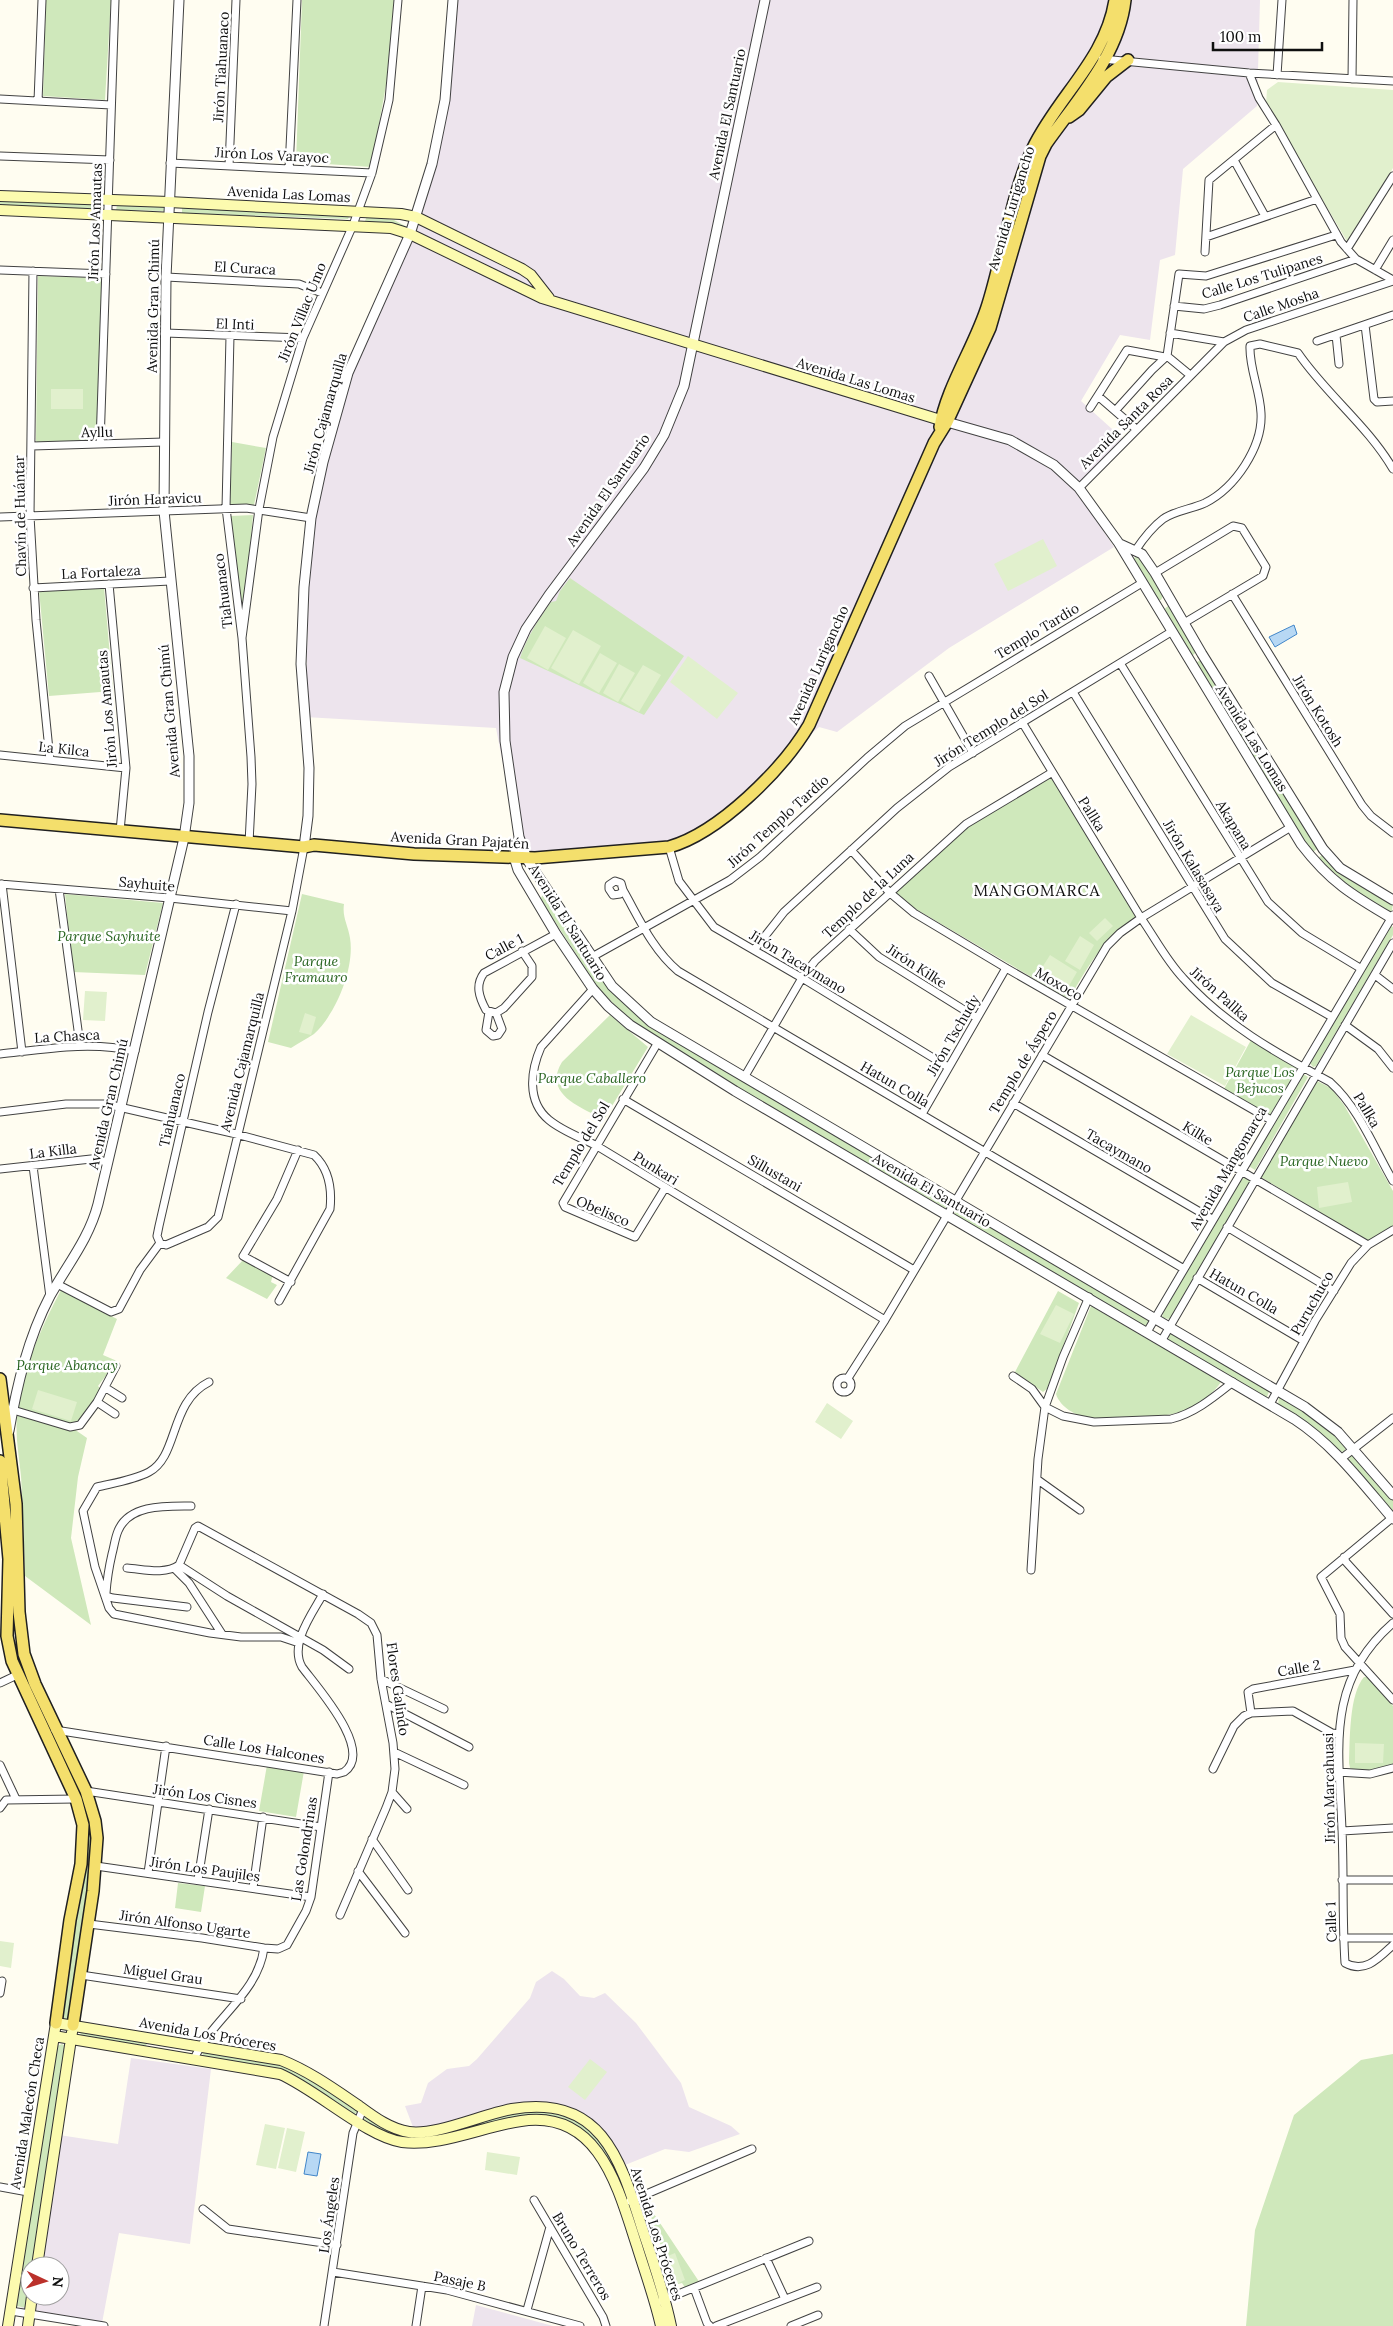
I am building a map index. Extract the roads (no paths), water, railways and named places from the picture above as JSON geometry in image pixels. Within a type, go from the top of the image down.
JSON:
[{"type":"main road","name":"Avenida Lurigancho","points":[[1013,231],[1033,149],[1044,128],[1092,60],[1106,34],[1114,0]]},
{"type":"main road","name":"Avenida Lurigancho","points":[[530,859],[669,847],[687,841],[710,828],[735,809],[801,739],[815,714],[944,421],[988,304],[1040,156],[1105,59],[1119,30],[1124,0]]},
{"type":"main road","points":[[1062,122],[1079,110],[1101,82],[1128,60]]},
{"type":"main road","name":"Avenida Las Lomas","points":[[0,196],[169,202],[416,217],[522,268],[550,299]]},
{"type":"main road","name":"Avenida Las Lomas","points":[[0,210],[392,228],[438,247],[542,298],[944,421]]},
{"type":"main road","points":[[438,247],[438,238],[445,231]]},
{"type":"main road","name":"Avenida Gran Pajatén","points":[[0,820],[249,843],[304,847],[314,845],[414,854],[530,859]]},
{"type":"main road","points":[[0,1379],[16,1510],[22,1641],[27,1666],[86,1791],[95,1821],[97,1838],[96,1866],[81,1975],[38,2256]]},
{"type":"main road","points":[[0,1461],[8,1558],[7,1636],[17,1675],[76,1799],[83,1825],[84,1843],[56,2022]]},
{"type":"main road","name":"Avenida Los Próceres","points":[[56,2022],[259,2056],[294,2065],[391,2127],[413,2132],[436,2129],[509,2109],[538,2106],[560,2108],[589,2125],[608,2143],[622,2169],[633,2199],[660,2301],[661,2326]]},
{"type":"main road","name":"Avenida Malecón Checa","points":[[8,2326],[56,2022]]},
{"type":"main road","name":"Avenida Los Próceres","points":[[54,2036],[194,2058],[280,2074],[302,2084],[379,2134],[404,2142],[438,2140],[522,2120],[551,2120],[575,2130],[595,2147],[611,2174],[671,2326]]},
{"type":"main road","points":[[148,2051],[151,2038]]},
{"type":"main road","points":[[28,2326],[31,2306]]},
{"type":"street","points":[[38,101],[42,0]]},
{"type":"street","name":"Jirón Los Amautas","points":[[100,444],[115,0]]},
{"type":"street","name":"Avenida Gran Chimú","points":[[2,1481],[13,1410],[28,1348],[50,1297],[82,1246],[94,1219],[184,838],[189,803],[189,756],[164,511],[166,276],[179,0]]},
{"type":"street","name":"Jirón Tiahuanaco","points":[[229,166],[236,0]]},
{"type":"street","points":[[289,169],[296,0]]},
{"type":"street","name":"Jirón Villac Umo","points":[[242,638],[259,509],[273,437],[303,338],[353,225],[372,173],[389,100],[398,0]]},
{"type":"street","name":"Jirón Cajamarquilla","points":[[304,847],[308,816],[309,768],[300,664],[304,587],[311,518],[323,462],[348,373],[410,234],[434,157],[445,100],[453,0]]},
{"type":"street","name":"Avenida El Santuario","points":[[765,0],[684,386],[664,435],[631,487],[548,595],[526,629],[513,658],[504,692],[505,741],[519,837],[530,859],[612,986],[651,1022],[1319,1416],[1354,1448],[1393,1495]]},
{"type":"street","points":[[1277,75],[1282,0]]},
{"type":"street","points":[[1352,79],[1353,0]]},
{"type":"street","points":[[1092,60],[1128,60],[1249,74],[1393,81]]},
{"type":"street","points":[[1249,74],[1259,98],[1336,234],[1356,259],[1393,280]]},
{"type":"street","points":[[0,99],[111,105]]},
{"type":"street","points":[[1205,252],[1209,180],[1276,125]]},
{"type":"street","points":[[0,156],[110,160]]},
{"type":"street","points":[[1234,160],[1266,216]]},
{"type":"street","name":"Jirón Los Varayoc","points":[[170,163],[372,173]]},
{"type":"street","points":[[1347,249],[1393,176]]},
{"type":"street","points":[[1206,237],[1317,199]]},
{"type":"street","points":[[1115,411],[1166,356],[1179,274],[1206,276],[1336,234]]},
{"type":"street","points":[[1375,270],[1393,240]]},
{"type":"street","name":"Calle Los Tulipanes","points":[[1174,306],[1204,309],[1220,305],[1356,259]]},
{"type":"street","points":[[0,270],[106,274]]},
{"type":"street","name":"Chavín de Huántar","points":[[33,271],[30,516],[33,588],[50,760]]},
{"type":"street","name":"El Curaca","points":[[166,276],[299,284],[322,293]]},
{"type":"street","name":"Calle Mosha","points":[[1190,375],[1224,342],[1246,330],[1393,280]]},
{"type":"street","points":[[1317,340],[1393,315]]},
{"type":"street","points":[[1365,325],[1374,399],[1377,402],[1393,401]]},
{"type":"street","points":[[1170,333],[1224,342]]},
{"type":"street","name":"El Inti","points":[[166,334],[303,338]]},
{"type":"street","points":[[1336,335],[1339,364]]},
{"type":"street","name":"Tiahuanaco","points":[[230,336],[226,508],[242,638],[252,784],[249,843]]},
{"type":"street","points":[[1135,551],[1150,530],[1164,518],[1188,510],[1217,496],[1232,484],[1242,470],[1258,435],[1261,413],[1249,357],[1250,346],[1260,344],[1298,353],[1309,370],[1342,404],[1387,458],[1393,469]]},
{"type":"street","points":[[1090,408],[1127,350],[1166,356],[1190,375]]},
{"type":"street","name":"Avenida Santa Rosa","points":[[1079,488],[1190,375]]},
{"type":"street","points":[[1098,396],[1136,429]]},
{"type":"street","name":"Avenida Las Lomas","points":[[944,421],[1010,440],[1054,465],[1079,488],[1118,542],[1189,662],[1312,858],[1341,887],[1392,917]]},
{"type":"street","name":"Ayllu","points":[[32,446],[164,442]]},
{"type":"street","name":"Jirón Haravicu","points":[[0,517],[226,508],[259,509],[311,518]]},
{"type":"street","points":[[1155,573],[1233,526],[1242,528],[1266,567],[1266,572],[1184,623]]},
{"type":"street","name":"Avenida Las Lomas","points":[[1118,542],[1142,554],[1155,573],[1202,654],[1323,850],[1340,868],[1393,900]]},
{"type":"street","name":"La Fortaleza","points":[[33,588],[170,581]]},
{"type":"street","name":"Templo Tardio","points":[[944,701],[1142,583]]},
{"type":"street","name":"Jirón Los Amautas","points":[[109,584],[126,768],[120,831]]},
{"type":"street","name":"Jirón Kotosh","points":[[1232,594],[1362,805],[1371,816],[1393,833]]},
{"type":"street","points":[[1156,606],[1169,598]]},
{"type":"street","name":"Jirón Templo del Sol","points":[[754,950],[779,916],[912,796],[949,767],[1171,632]]},
{"type":"street","points":[[1189,662],[1202,654]]},
{"type":"street","name":"Akapana","points":[[1120,663],[1268,902],[1286,920],[1321,946],[1360,968]]},
{"type":"street","points":[[929,676],[973,753]]},
{"type":"street","name":"Jirón Kalasasaya","points":[[1073,692],[1225,939],[1272,983],[1332,1016]]},
{"type":"street","name":"Jirón Templo Tardío","points":[[592,957],[730,880],[760,857],[886,741],[944,701]]},
{"type":"street","name":"Pallka","points":[[1022,722],[1051,773],[1141,918]]},
{"type":"street","name":"La Kilca","points":[[0,755],[126,768]]},
{"type":"street","name":"Templo de la Luna","points":[[745,1076],[802,978],[815,961],[966,824],[1051,773]]},
{"type":"street","name":"Templo de Áspero","points":[[848,1378],[885,1320],[1107,946],[1120,933],[1141,918],[1291,827]]},
{"type":"street","name":"Avenida El Santuario","points":[[519,837],[515,859],[556,934],[600,997],[620,1017],[657,1044],[1307,1427],[1342,1458],[1392,1519]]},
{"type":"street","name":"Avenida Cajamarquilla","points":[[160,1243],[166,1244],[214,1223],[218,1217],[292,911],[304,847]]},
{"type":"street","name":"Jirón Tacaymano","points":[[669,847],[679,881],[714,927],[948,1067]]},
{"type":"street","name":"Moxoco","points":[[851,850],[889,892],[914,912],[1006,968],[1271,1120]]},
{"type":"street","points":[[1312,858],[1323,850]]},
{"type":"street","points":[[1,884],[22,1052]]},
{"type":"street","name":"Sayhuite","points":[[1,884],[236,904],[292,911]]},
{"type":"street","points":[[59,889],[80,1045]]},
{"type":"street","name":"Hatun Colla","points":[[622,890],[660,953],[678,970],[1184,1269]]},
{"type":"street","name":"Tiahuanaco","points":[[160,1243],[157,1236],[182,1121],[236,904]]},
{"type":"street","name":"Avenida Mangomarca","points":[[1147,1332],[1240,1171],[1392,917]]},
{"type":"street","name":"Jirón Pallka","points":[[1141,918],[1160,950],[1204,1000],[1253,1039],[1302,1067]]},
{"type":"street","name":"Jirón Kilke","points":[[849,929],[879,956],[977,1018]]},
{"type":"street","name":"Calle 1","points":[[522,951],[532,966],[532,977],[504,1008],[493,1013],[483,1004],[478,992],[480,979],[484,972],[522,951],[556,934]]},
{"type":"street","name":"Avenida Mangomarca","points":[[1162,1340],[1315,1074],[1393,943]]},
{"type":"street","name":"Jirón Tschudy","points":[[922,1114],[1006,968]]},
{"type":"street","points":[[1375,975],[1393,989]]},
{"type":"street","points":[[600,997],[612,986]]},
{"type":"street","name":"Punkari","points":[[594,989],[541,1047],[536,1059],[532,1086],[540,1109],[549,1120],[597,1146],[885,1320]]},
{"type":"street","points":[[1345,1025],[1378,1049],[1393,1068]]},
{"type":"street","points":[[674,1054],[682,1039]]},
{"type":"street","name":"Templo del Sol","points":[[565,1208],[564,1198],[657,1044]]},
{"type":"street","name":"La Chasca","points":[[0,1054],[80,1045],[106,1046],[135,1051]]},
{"type":"street","name":"Kilke","points":[[1042,1055],[1368,1245]]},
{"type":"street","name":"Pallka","points":[[1302,1067],[1330,1082],[1345,1096],[1393,1181]]},
{"type":"street","name":"Sillustani","points":[[623,1098],[914,1270]]},
{"type":"street","points":[[0,1112],[81,1103],[121,1106],[238,1134],[314,1156],[321,1161],[326,1170],[331,1198],[330,1209],[279,1301]]},
{"type":"street","name":"Tacaymano","points":[[1013,1104],[1212,1219]]},
{"type":"street","points":[[290,1282],[243,1256],[277,1199],[298,1150]]},
{"type":"street","name":"La Killa","points":[[0,1170],[91,1159],[108,1162]]},
{"type":"street","points":[[33,1166],[50,1297]]},
{"type":"street","name":"Obelisco","points":[[565,1208],[632,1237],[637,1235],[665,1188]]},
{"type":"street","points":[[1227,1227],[1334,1291]]},
{"type":"street","name":"Puruchuco","points":[[1270,1404],[1304,1341],[1351,1263],[1368,1245],[1393,1230]]},
{"type":"street","points":[[57,1284],[111,1312],[116,1312],[140,1270],[160,1243]]},
{"type":"street","name":"Hatun Colla","points":[[1197,1278],[1304,1341]]},
{"type":"street","points":[[1031,1570],[1038,1459],[1045,1407],[1063,1357],[1089,1298]]},
{"type":"street","points":[[13,1410],[73,1427],[80,1425],[106,1388],[116,1366]]},
{"type":"street","points":[[1013,1376],[1032,1389],[1045,1407],[1064,1416],[1080,1420],[1171,1419],[1189,1413],[1233,1382]]},
{"type":"street","points":[[209,1382],[192,1394],[182,1407],[173,1434],[158,1465],[149,1472],[97,1487],[83,1511],[95,1567],[109,1608],[114,1614],[136,1616],[172,1627],[241,1637],[281,1636],[300,1640]]},
{"type":"street","points":[[106,1388],[122,1398]]},
{"type":"street","points":[[97,1402],[115,1414]]},
{"type":"street","points":[[1342,1458],[1393,1418]]},
{"type":"street","points":[[1038,1480],[1080,1510]]},
{"type":"street","points":[[106,1596],[107,1578],[115,1541],[118,1530],[124,1521],[137,1512],[152,1508],[191,1506]]},
{"type":"street","points":[[1392,1519],[1321,1577],[1340,1614],[1341,1638],[1345,1647],[1393,1700]]},
{"type":"street","name":"Flores Galindo","points":[[177,1567],[195,1528],[201,1527],[225,1542],[323,1594],[371,1623],[377,1635],[381,1679],[394,1752],[395,1769],[392,1792],[340,1915]]},
{"type":"street","points":[[1344,1557],[1346,1562],[1393,1614]]},
{"type":"street","points":[[177,1567],[222,1634]]},
{"type":"street","points":[[127,1568],[161,1571],[177,1567],[349,1669]]},
{"type":"street","points":[[300,1640],[323,1594]]},
{"type":"street","points":[[106,1596],[186,1607]]},
{"type":"street","name":"Jirón Marcahuasi","points":[[1342,1880],[1342,1831],[1338,1772],[1339,1734],[1344,1700],[1359,1662],[1376,1637],[1393,1623]]},
{"type":"street","name":"Calle Los Halcones","points":[[42,1730],[56,1730],[166,1746],[341,1774],[348,1770],[352,1762],[352,1741],[348,1731],[302,1667],[298,1654],[300,1640]]},
{"type":"street","name":"Calle 2","points":[[1251,1713],[1248,1692],[1355,1670]]},
{"type":"street","points":[[0,1683],[17,1675]]},
{"type":"street","points":[[381,1679],[444,1709]]},
{"type":"street","points":[[386,1704],[469,1747]]},
{"type":"street","points":[[1213,1769],[1234,1726],[1244,1716],[1251,1713],[1293,1711],[1339,1734]]},
{"type":"street","points":[[148,1873],[166,1746]]},
{"type":"street","points":[[394,1752],[464,1785]]},
{"type":"street","points":[[0,1765],[16,1800]]},
{"type":"street","points":[[1338,1772],[1370,1774],[1393,1768]]},
{"type":"street","name":"Las Golondrinas","points":[[278,1949],[287,1945],[306,1912],[311,1896],[329,1772]]},
{"type":"street","name":"Jirón Los Cisnes","points":[[86,1791],[321,1827]]},
{"type":"street","points":[[392,1792],[407,1809]]},
{"type":"street","points":[[0,1808],[6,1800],[76,1799]]},
{"type":"street","points":[[198,1880],[209,1809]]},
{"type":"street","points":[[253,1888],[263,1817]]},
{"type":"street","points":[[1342,1831],[1393,1828]]},
{"type":"street","points":[[372,1839],[408,1890]]},
{"type":"street","name":"Jirón Los Paujiles","points":[[96,1866],[311,1896]]},
{"type":"street","points":[[358,1871],[405,1933]]},
{"type":"street","points":[[1342,1880],[1393,1880]]},
{"type":"street","name":"Calle 1","points":[[1342,1880],[1345,1963],[1358,1967],[1366,1966],[1393,1945]]},
{"type":"street","name":"Jirón Alfonso Ugarte","points":[[88,1924],[278,1949]]},
{"type":"street","points":[[1343,1938],[1393,1938]]},
{"type":"street","points":[[194,2058],[200,2046],[241,1998],[263,1959],[264,1948]]},
{"type":"street","name":"Miguel Grau","points":[[81,1975],[241,1998]]},
{"type":"street","points":[[0,1993],[2,1981]]},
{"type":"street","name":"Los Ángeles","points":[[324,2326],[353,2133],[363,2109]]},
{"type":"street","points":[[623,2204],[752,2149]]},
{"type":"street","points":[[0,2187],[28,2192]]},
{"type":"street","name":"Bruno Terreros","points":[[534,2200],[604,2317],[606,2326]]},
{"type":"street","points":[[203,2209],[228,2229],[337,2245]]},
{"type":"street","points":[[527,2310],[550,2227]]},
{"type":"street","points":[[660,2301],[809,2241]]},
{"type":"street","points":[[545,2246],[563,2248]]},
{"type":"street","points":[[766,2258],[785,2299]]},
{"type":"street","name":"Pasaje B","points":[[333,2272],[447,2290],[527,2310],[580,2326]]},
{"type":"street","points":[[416,2326],[422,2286]]},
{"type":"street","points":[[716,2326],[817,2287]]},
{"type":"street","points":[[694,2288],[707,2323],[710,2326]]},
{"type":"street","points":[[11,2311],[104,2326]]},
{"type":"street","points":[[791,2326],[818,2315]]},
{"type":"water","points":[[1294,625],[1297,634],[1275,647],[1269,637]]},
{"type":"water","points":[[308,2152],[321,2154],[317,2176],[304,2174]]},
{"type":"district","name":"MANGOMARCA","points":[[1037,890]]},
{"type":"park label","name":"Parque Sayhuite","points":[[109,936]]},
{"type":"park label","name":"Parque Framauro","points":[[316,970]]},
{"type":"park label","name":"Parque Caballero","points":[[592,1078]]},
{"type":"park label","name":"Parque Los Bejucos","points":[[1260,1080]]},
{"type":"park label","name":"Parque Nuevo","points":[[1324,1161]]},
{"type":"park label","name":"Parque Abancay","points":[[67,1365]]}]
